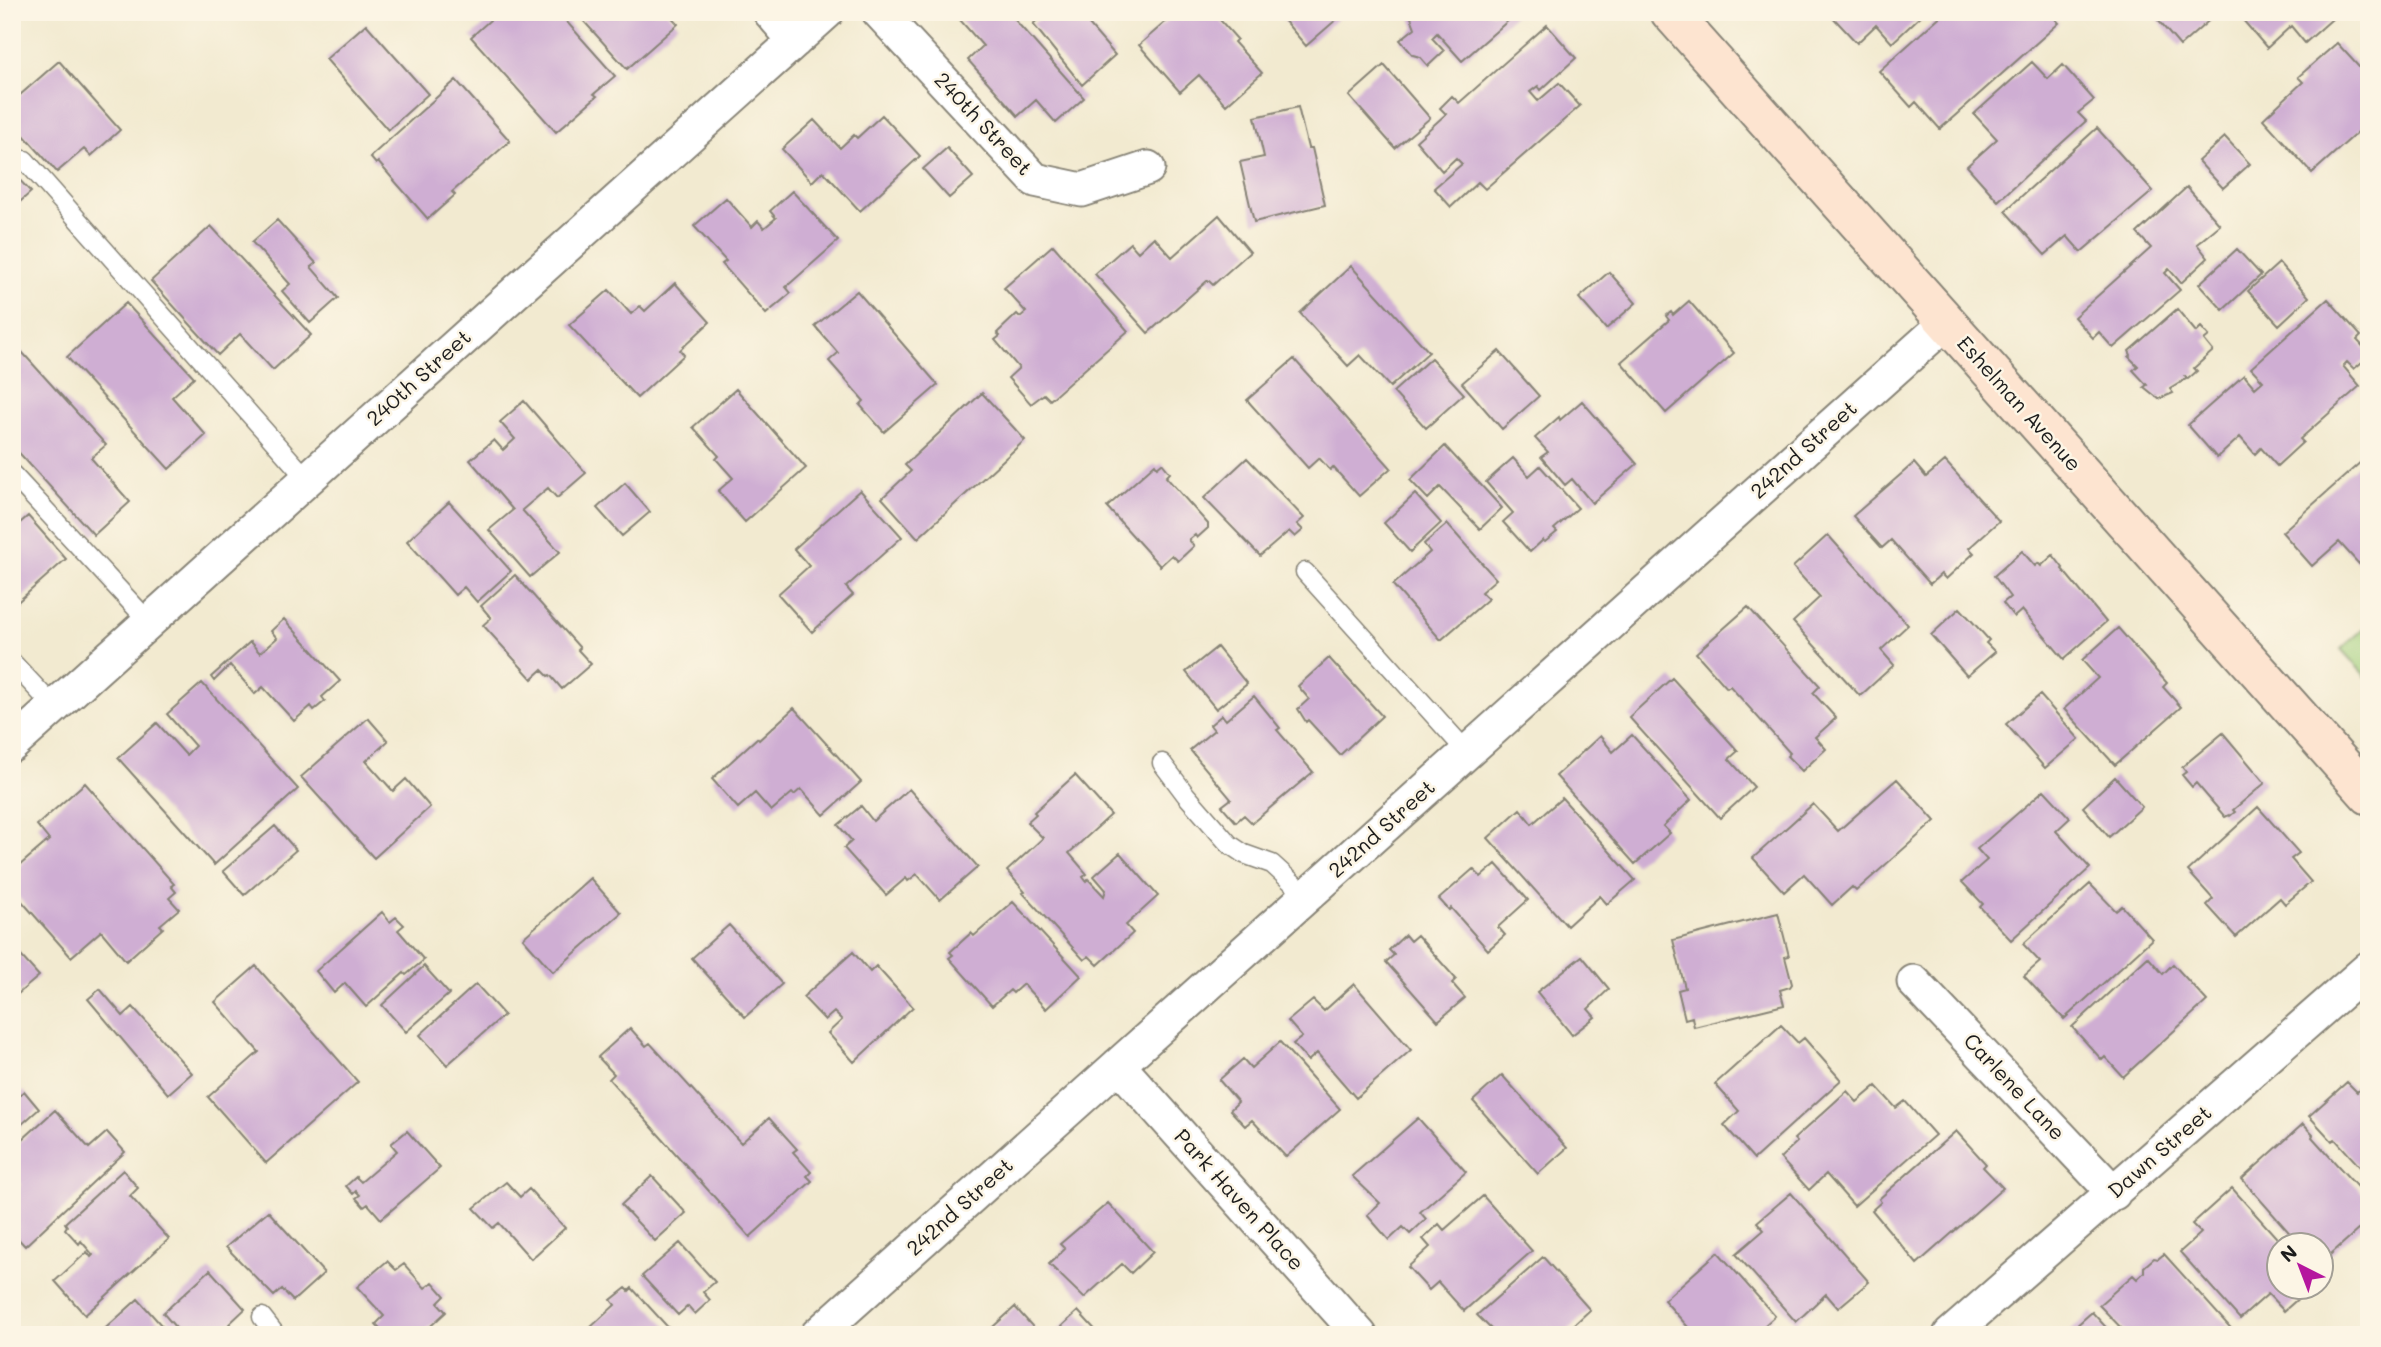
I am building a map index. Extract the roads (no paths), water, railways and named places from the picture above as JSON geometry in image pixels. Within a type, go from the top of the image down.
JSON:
[{"type":"street","points":[[770,12],[795,41]]},
{"type":"street","name":"240th Street","points":[[12,745],[827,12]]},
{"type":"street","name":"240th Street","points":[[879,12],[1035,180],[1082,190],[1148,168]]},
{"type":"street","name":"Eshelman Avenue","points":[[1670,12],[2369,795]]},
{"type":"street","name":"242nd Street","points":[[817,1335],[1947,322]]},
{"type":"street","name":"Dawn Street","points":[[1950,1335],[2369,968]]},
{"type":"street","name":"Carlene Lane","points":[[1914,982],[2114,1193]]},
{"type":"street","name":"Park Haven Place","points":[[1118,1065],[1360,1335]]},
{"type":"lane","points":[[24,160],[307,479]]},
{"type":"lane","points":[[12,474],[149,622]]},
{"type":"lane","points":[[1305,572],[1467,752]]},
{"type":"lane","points":[[12,662],[54,707]]},
{"type":"lane","points":[[1162,763],[1228,844],[1272,864],[1307,895]]},
{"type":"lane","points":[[262,1317],[276,1335]]}]
